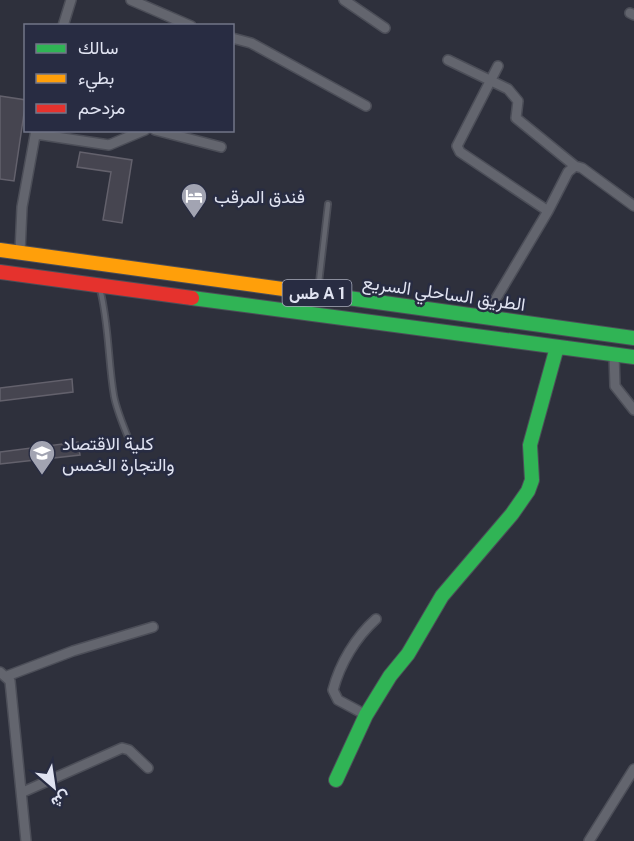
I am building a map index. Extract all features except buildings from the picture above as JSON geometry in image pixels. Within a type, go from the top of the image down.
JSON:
[{"type":"main road","name":"الطريق الساحلي السريع","points":[[0,250],[634,338]]},
{"type":"main road","name":"طس A 1","points":[[0,272],[634,357]]},
{"type":"main road","points":[[336,780],[366,715],[390,676],[408,654],[442,596],[528,491],[532,480],[530,445],[556,347]]},
{"type":"street","points":[[64,24],[71,0]]},
{"type":"street","points":[[130,0],[187,24]]},
{"type":"street","points":[[344,0],[385,27]]},
{"type":"street","points":[[234,39],[251,43],[366,106]]},
{"type":"street","points":[[448,60],[489,82],[508,89],[518,101],[516,118],[575,166],[582,168],[634,206]]},
{"type":"street","points":[[498,66],[456,146],[460,152],[548,211]]},
{"type":"street","points":[[20,252],[22,207],[36,132],[109,145],[140,132]]},
{"type":"street","points":[[163,132],[221,147]]},
{"type":"street","points":[[485,317],[548,211],[568,171],[575,166]]},
{"type":"street","points":[[614,354],[615,386],[634,410]]},
{"type":"street","points":[[366,715],[338,700],[333,690],[338,672],[364,630],[376,619]]},
{"type":"street","points":[[27,841],[15,708],[4,674],[153,627]]},
{"type":"street","points":[[23,792],[122,748],[129,750],[148,768]]},
{"type":"street","points":[[589,841],[634,769]]},
{"type":"lane","points":[[318,293],[328,204]]},
{"type":"lane","points":[[99,285],[106,311],[107,351],[115,399],[131,445]]},
{"type":"traffic: fast","points":[[341,297],[634,338]]},
{"type":"traffic: fast","points":[[192,298],[634,357]]},
{"type":"traffic: fast","points":[[336,780],[366,715],[390,676],[408,654],[442,596],[512,514],[528,491],[532,480],[530,445],[557,347]]},
{"type":"traffic: slow","points":[[0,250],[341,297]]},
{"type":"traffic: jam","points":[[0,272],[192,298]]},
{"type":"place","name":"فندق المرقب","points":[[194,219]]},
{"type":"place","name":"كلية الاقتصاد والتجارة الخمس","points":[[42,476]]}]
